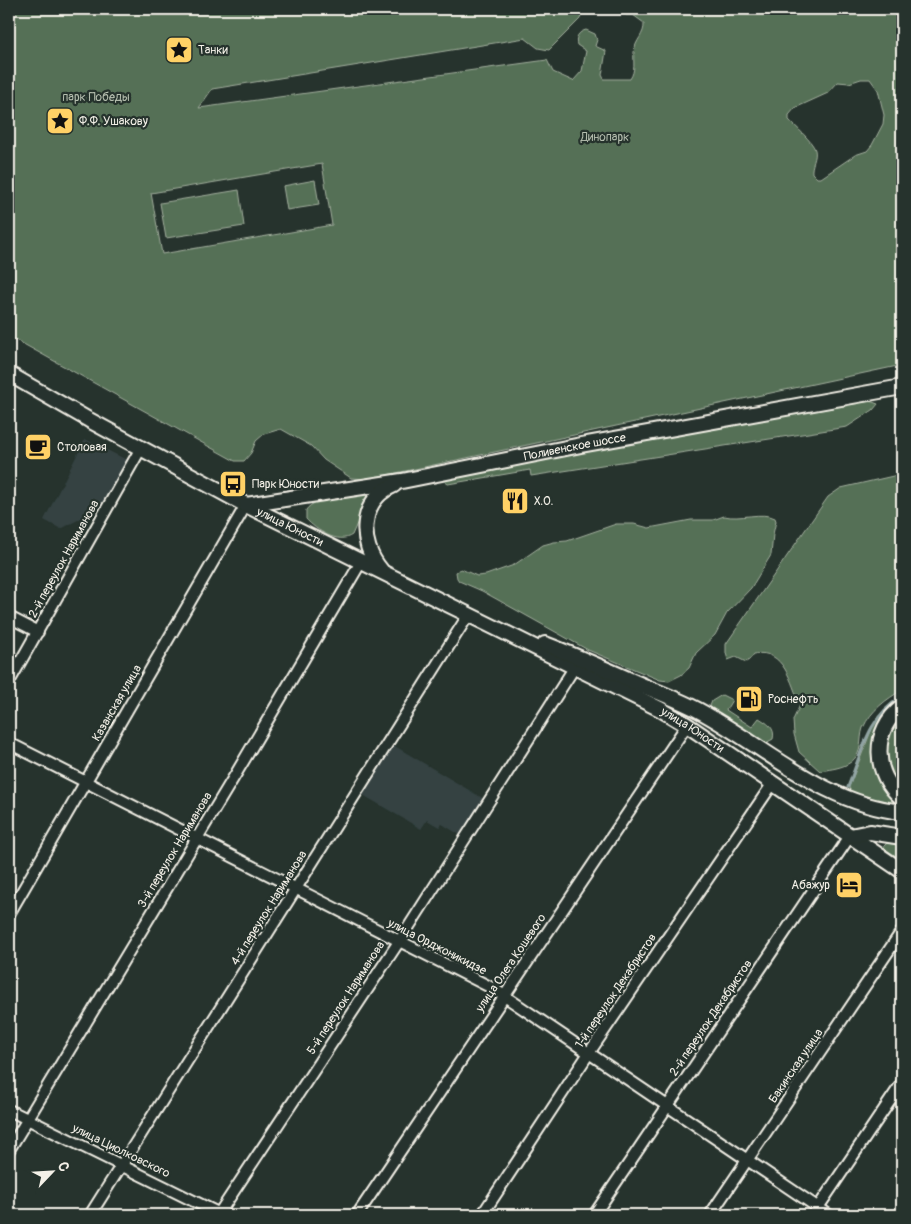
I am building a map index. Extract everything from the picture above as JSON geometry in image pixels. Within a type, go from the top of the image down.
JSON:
[{"type":"main road","name":"улица Юности","points":[[9,374],[246,505],[660,709],[687,725],[902,871]]},
{"type":"main road","name":"Поливенское шоссе","points":[[246,505],[402,481],[581,445],[902,387]]},
{"type":"main road","points":[[382,572],[368,551],[365,527],[370,509],[381,494],[390,486],[402,481]]},
{"type":"main road","name":"улица Юности","points":[[470,614],[581,658],[697,710],[774,757],[802,777],[833,793],[866,805],[902,812]]},
{"type":"main road","points":[[902,707],[892,716],[883,731],[880,739],[879,756],[886,781],[902,798]]},
{"type":"main road","points":[[850,836],[870,832],[902,837]]},
{"type":"street","name":"2-й переулок Нариманова","points":[[9,682],[141,448]]},
{"type":"street","name":"Казанская улица","points":[[9,914],[246,505]]},
{"type":"street","name":"3-й переулок Нариманова","points":[[9,1150],[361,562]]},
{"type":"street","name":"4-й переулок Нариманова","points":[[90,1215],[470,614]]},
{"type":"street","points":[[9,617],[38,632]]},
{"type":"street","name":"5-й переулок Нариманова","points":[[220,1215],[574,668]]},
{"type":"street","name":"улица Олега Кошевого","points":[[357,1215],[687,725]]},
{"type":"street","name":"улица Орджоникидзе","points":[[9,743],[296,888],[504,996],[747,1160],[816,1212],[829,1215]]},
{"type":"street","name":"1-й переулок Декабристов","points":[[482,1215],[589,1053],[773,783]]},
{"type":"street","name":"2-й переулок Декабристов","points":[[594,1215],[850,836]]},
{"type":"street","name":"Бакинская улица","points":[[710,1215],[902,931]]},
{"type":"street","points":[[816,1212],[902,1083]]},
{"type":"street","name":"улица Циолковского","points":[[9,1110],[220,1215]]},
{"type":"shaded area","points":[[85,439],[127,460],[102,507],[61,529],[44,520]]},
{"type":"shaded area","points":[[393,745],[484,799],[460,835],[442,824],[439,827],[427,820],[421,829],[363,795]]},
{"type":"green space","points":[[9,9],[583,9],[580,19],[549,50],[538,48],[525,38],[212,89],[199,108],[547,60],[553,72],[573,81],[582,71],[586,51],[577,45],[577,38],[581,32],[586,30],[595,34],[597,40],[595,46],[606,51],[602,75],[604,79],[630,79],[634,69],[636,44],[643,31],[644,23],[633,15],[626,15],[619,9],[902,9],[902,365],[368,479],[351,478],[324,460],[311,446],[281,429],[264,434],[256,441],[251,453],[244,461],[235,461],[9,336]],"holes":[[[861,79],[870,79],[878,90],[884,115],[883,124],[867,151],[855,155],[821,178],[817,178],[812,173],[815,156],[814,147],[789,120],[789,115],[795,108],[828,93],[838,82],[849,83]],[[322,164],[332,225],[162,254],[151,193]]]},
{"type":"green space","points":[[315,180],[319,205],[287,210],[283,186]]},
{"type":"green space","points":[[239,190],[244,226],[166,238],[160,203]]},
{"type":"green space","points":[[870,401],[878,404],[873,410],[847,427],[531,476],[530,470],[448,484],[444,481],[444,478],[600,447]]},
{"type":"green space","points":[[902,474],[902,690],[885,701],[870,716],[863,728],[858,754],[850,763],[820,771],[799,752],[794,734],[793,720],[800,705],[785,669],[773,656],[764,654],[754,654],[746,662],[736,657],[728,660],[726,644],[828,497],[841,488]]},
{"type":"green space","points":[[371,491],[352,535],[346,538],[334,537],[321,532],[306,519],[306,510],[311,505],[336,496]]},
{"type":"green space","points":[[764,515],[775,518],[771,555],[751,588],[727,613],[715,635],[696,653],[689,668],[681,675],[669,681],[660,680],[588,650],[482,591],[459,581],[457,578],[456,572],[461,569],[477,576],[486,575],[514,565],[543,545],[567,541],[616,524],[634,524],[649,528],[691,520],[713,520],[724,516]]},
{"type":"green space","points":[[722,695],[732,700],[726,710],[752,727],[759,718],[772,729],[773,739],[764,744],[713,710],[710,706],[712,701]]},
{"type":"green space","points":[[902,699],[902,703],[876,737],[872,749],[873,765],[876,774],[889,795],[895,800],[895,804],[881,803],[850,792],[849,787],[873,726],[883,712]]},
{"type":"green space","points":[[902,715],[902,791],[890,772],[886,753],[889,733]]},
{"type":"green space","points":[[887,843],[902,845],[902,860],[884,848]]},
{"type":"waterway","points":[[848,787],[862,748],[874,725],[881,714],[902,697]]},
{"type":"place","name":"Танки","points":[[179,50]]},
{"type":"place","name":"Ф.Ф. Ушакову","points":[[60,121]]},
{"type":"place","name":"Столовая","points":[[38,447]]},
{"type":"place","name":"Парк Юности","points":[[233,484]]},
{"type":"place","name":"Х.О.","points":[[515,501]]},
{"type":"place","name":"Роснефть","points":[[749,699]]},
{"type":"place","name":"Абажур","points":[[849,885]]},
{"type":"park label","name":"парк Победы","points":[[96,97]]},
{"type":"park label","name":"Динопарк","points":[[605,137]]}]
